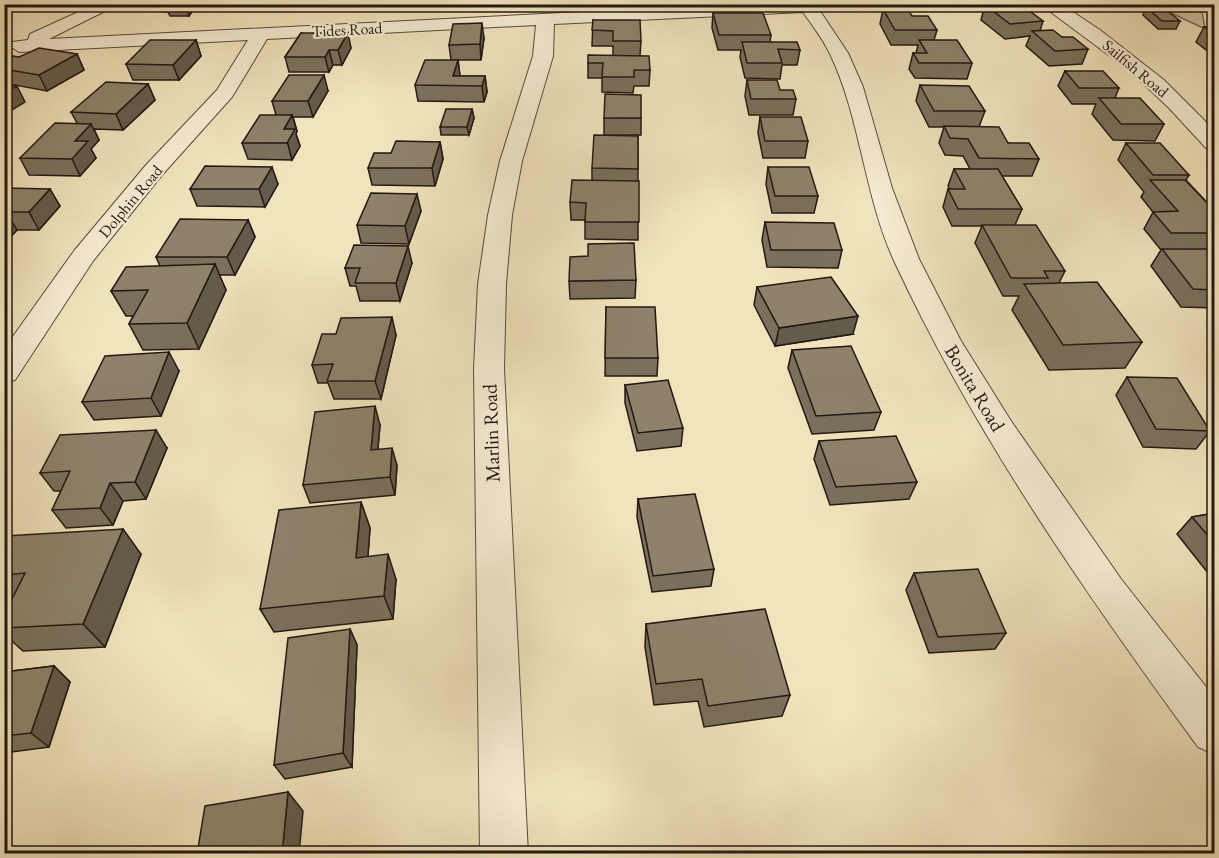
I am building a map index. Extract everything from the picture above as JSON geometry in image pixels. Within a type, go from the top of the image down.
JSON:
[{"type":"street","points":[[12,50],[111,4]]},
{"type":"street","name":"Tides Road","points":[[12,50],[261,33],[854,4]]},
{"type":"street","name":"Sailfish Road","points":[[1048,4],[1125,56],[1159,85],[1215,143]]},
{"type":"street","name":"Bonita Road","points":[[809,7],[839,53],[853,87],[880,188],[906,259],[946,340],[999,430],[1107,591],[1215,732]]},
{"type":"street","name":"Marlin Road","points":[[504,854],[489,369],[492,284],[500,215],[511,161],[543,56],[545,20]]},
{"type":"street","name":"Dolphin Road","points":[[4,373],[83,257],[154,170],[225,93],[261,33]]},
{"type":"shaded area","points":[[1154,5],[1201,5],[1205,29]]},
{"type":"building","points":[[1020,4],[1043,21],[1010,24],[985,5]]},
{"type":"building","points":[[1146,7],[1164,8],[1180,21],[1162,21]]},
{"type":"building","points":[[883,9],[908,9],[912,16],[928,16],[937,30],[895,30]]},
{"type":"building","points":[[713,13],[763,13],[771,35],[719,35]]},
{"type":"building","points":[[593,20],[640,20],[641,41],[613,41],[613,31],[592,30]]},
{"type":"building","points":[[482,23],[480,44],[449,45],[453,24]]},
{"type":"building","points":[[1204,27],[1215,27],[1215,36]]},
{"type":"building","points":[[1053,30],[1062,37],[1073,37],[1088,49],[1055,51],[1032,31]]},
{"type":"building","points":[[301,33],[348,33],[338,50],[329,50],[325,57],[285,57]]},
{"type":"building","points":[[150,40],[196,40],[173,65],[126,64]]},
{"type":"building","points":[[919,40],[957,40],[972,63],[919,63],[913,53],[927,53]]},
{"type":"building","points":[[742,42],[797,42],[800,50],[778,49],[782,63],[747,63]]},
{"type":"building","points":[[39,48],[77,54],[39,75],[4,69],[4,55],[19,57]]},
{"type":"building","points":[[588,55],[649,56],[650,70],[634,70],[634,77],[602,77],[603,63],[588,63]]},
{"type":"building","points":[[425,60],[458,60],[453,76],[485,76],[482,86],[415,85]]},
{"type":"building","points":[[1065,71],[1103,71],[1119,88],[1079,88]]},
{"type":"building","points":[[289,75],[324,75],[308,101],[272,101]]},
{"type":"building","points":[[747,80],[777,80],[780,90],[793,90],[796,99],[751,99]]},
{"type":"building","points":[[106,82],[148,84],[116,114],[71,112]]},
{"type":"building","points":[[4,84],[17,86],[4,93]]},
{"type":"building","points":[[920,85],[969,86],[985,111],[934,111]]},
{"type":"building","points":[[605,94],[641,95],[641,118],[604,118]]},
{"type":"building","points":[[1099,98],[1140,98],[1164,124],[1121,124]]},
{"type":"building","points":[[446,109],[472,109],[467,127],[440,127]]},
{"type":"building","points":[[260,115],[292,115],[284,129],[295,129],[287,143],[242,143]]},
{"type":"building","points":[[760,117],[801,117],[808,141],[765,141]]},
{"type":"building","points":[[55,123],[91,124],[75,141],[88,141],[72,159],[20,158]]},
{"type":"building","points":[[944,126],[999,127],[1008,143],[1029,143],[1039,159],[979,158],[968,139],[950,138]]},
{"type":"building","points":[[594,135],[638,136],[638,169],[592,168]]},
{"type":"building","points":[[396,141],[440,142],[432,168],[368,168],[374,153],[391,153]]},
{"type":"building","points":[[1126,143],[1160,143],[1189,175],[1153,175]]},
{"type":"building","points":[[205,166],[272,167],[259,189],[190,189]]},
{"type":"building","points":[[768,167],[809,167],[818,196],[775,196]]},
{"type":"building","points":[[954,169],[998,169],[1022,209],[958,209],[948,189],[965,189]]},
{"type":"building","points":[[572,180],[639,181],[639,222],[585,222],[586,203],[570,202]]},
{"type":"building","points":[[1150,180],[1185,180],[1215,211],[1215,233],[1171,233],[1153,212],[1178,211]]},
{"type":"building","points":[[4,188],[50,189],[29,212],[6,212],[4,214]]},
{"type":"building","points":[[371,193],[417,194],[405,226],[357,225]]},
{"type":"building","points":[[180,219],[248,220],[227,257],[156,257]]},
{"type":"building","points":[[765,222],[834,223],[842,250],[771,250]]},
{"type":"building","points":[[982,225],[1036,225],[1065,271],[1044,271],[1048,278],[1011,278]]},
{"type":"building","points":[[634,243],[636,280],[569,281],[570,257],[588,256],[588,244]]},
{"type":"building","points":[[354,245],[408,246],[396,283],[355,283],[360,268],[345,268]]},
{"type":"building","points":[[1162,249],[1215,249],[1215,290],[1193,289]]},
{"type":"building","points":[[215,264],[187,323],[129,324],[148,290],[111,291],[126,267]]},
{"type":"building","points":[[831,277],[858,316],[779,328],[757,287]]},
{"type":"building","points":[[1097,282],[1142,342],[1063,345],[1024,284]]},
{"type":"building","points":[[606,307],[655,307],[658,358],[605,358]]},
{"type":"building","points":[[392,317],[375,381],[327,381],[333,364],[312,365],[322,334],[336,334],[341,318]]},
{"type":"building","points":[[851,346],[881,412],[816,416],[792,350]]},
{"type":"building","points":[[169,352],[151,398],[82,402],[105,356]]},
{"type":"building","points":[[1127,377],[1177,378],[1210,431],[1156,429]]},
{"type":"building","points":[[668,380],[683,428],[638,433],[625,385]]},
{"type":"building","points":[[375,406],[371,450],[392,448],[390,477],[303,485],[315,412]]},
{"type":"building","points":[[156,430],[135,482],[110,483],[100,508],[52,510],[70,471],[40,473],[60,435]]},
{"type":"building","points":[[896,436],[917,482],[836,487],[819,441]]},
{"type":"building","points":[[695,494],[714,569],[653,576],[638,499]]},
{"type":"building","points":[[361,502],[356,558],[388,554],[384,596],[260,609],[279,510]]},
{"type":"building","points":[[1215,513],[1215,544],[1192,517]]},
{"type":"building","points":[[123,529],[83,624],[4,628],[4,615],[25,573],[4,575],[5,536]]},
{"type":"building","points":[[978,569],[1006,633],[938,637],[914,573]]},
{"type":"building","points":[[765,609],[790,695],[708,706],[702,679],[656,684],[646,624]]},
{"type":"building","points":[[350,629],[343,753],[274,765],[288,638]]},
{"type":"building","points":[[54,666],[31,733],[4,736],[4,672]]},
{"type":"building","points":[[288,792],[282,854],[197,854],[205,806]]},
{"type":"building","points":[[666,847],[744,851],[745,854],[666,854]]}]
